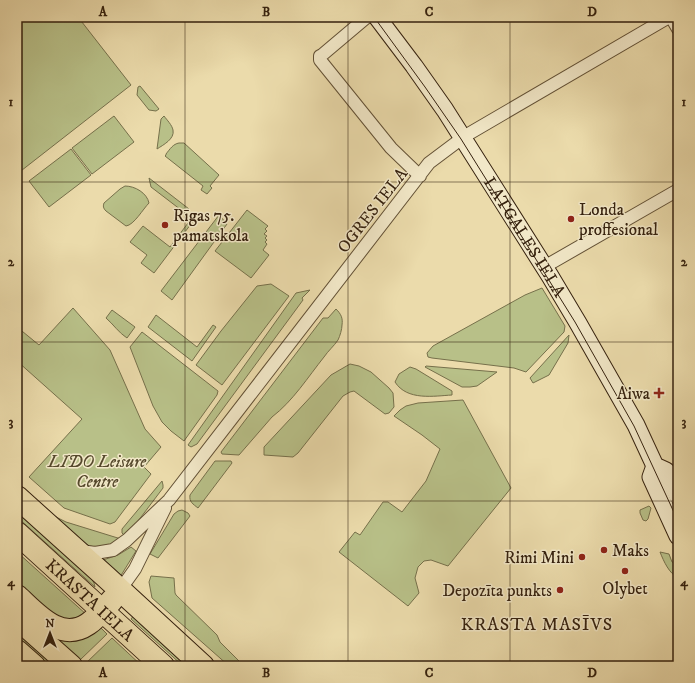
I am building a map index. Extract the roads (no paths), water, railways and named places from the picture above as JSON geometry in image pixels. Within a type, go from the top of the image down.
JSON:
[{"type":"highway","points":[[17,497],[203,666]]},
{"type":"highway","name":"KRASTA IELA","points":[[18,533],[163,666]]},
{"type":"highway","points":[[17,596],[53,626],[62,630],[72,630],[88,624],[103,610],[120,590]]},
{"type":"highway","points":[[17,618],[71,666]]},
{"type":"highway","points":[[17,651],[34,666]]},
{"type":"street","points":[[367,17],[320,56],[320,60],[391,148],[420,176]]},
{"type":"street","name":"LATGALES IELA","points":[[377,17],[414,66],[463,137],[578,323],[632,418],[655,466],[666,471],[678,496]]},
{"type":"street","points":[[670,17],[678,29]]},
{"type":"street","name":"OGRES IELA","points":[[76,550],[95,553],[113,550],[127,540],[169,500],[429,163],[463,137],[670,17]]},
{"type":"street","points":[[544,267],[678,190]]},
{"type":"street","name":"LATGALES IELA","points":[[655,466],[651,476],[678,536]]},
{"type":"street","name":"OGRES IELA","points":[[120,590],[135,569],[169,500]]},
{"type":"tram line","points":[[374,17],[461,139],[575,322],[634,426],[678,521]]},
{"type":"place","name":"Londa proffesional","points":[[571,219]]},
{"type":"place","name":"Rīgas 75. pamatskola","points":[[165,225]]},
{"type":"place","name":"Aiwa","points":[[659,393]]},
{"type":"place","name":"Maks","points":[[604,550]]},
{"type":"place","name":"Rimi Mini","points":[[582,557]]},
{"type":"place","name":"Olybet","points":[[625,571]]},
{"type":"place","name":"Depozīta punkts","points":[[560,590]]},
{"type":"district","name":"KRASTA MASĪVS","points":[[537,624]]},
{"type":"park label","name":"LIDO Leisure Centre","points":[[97,471]]}]
